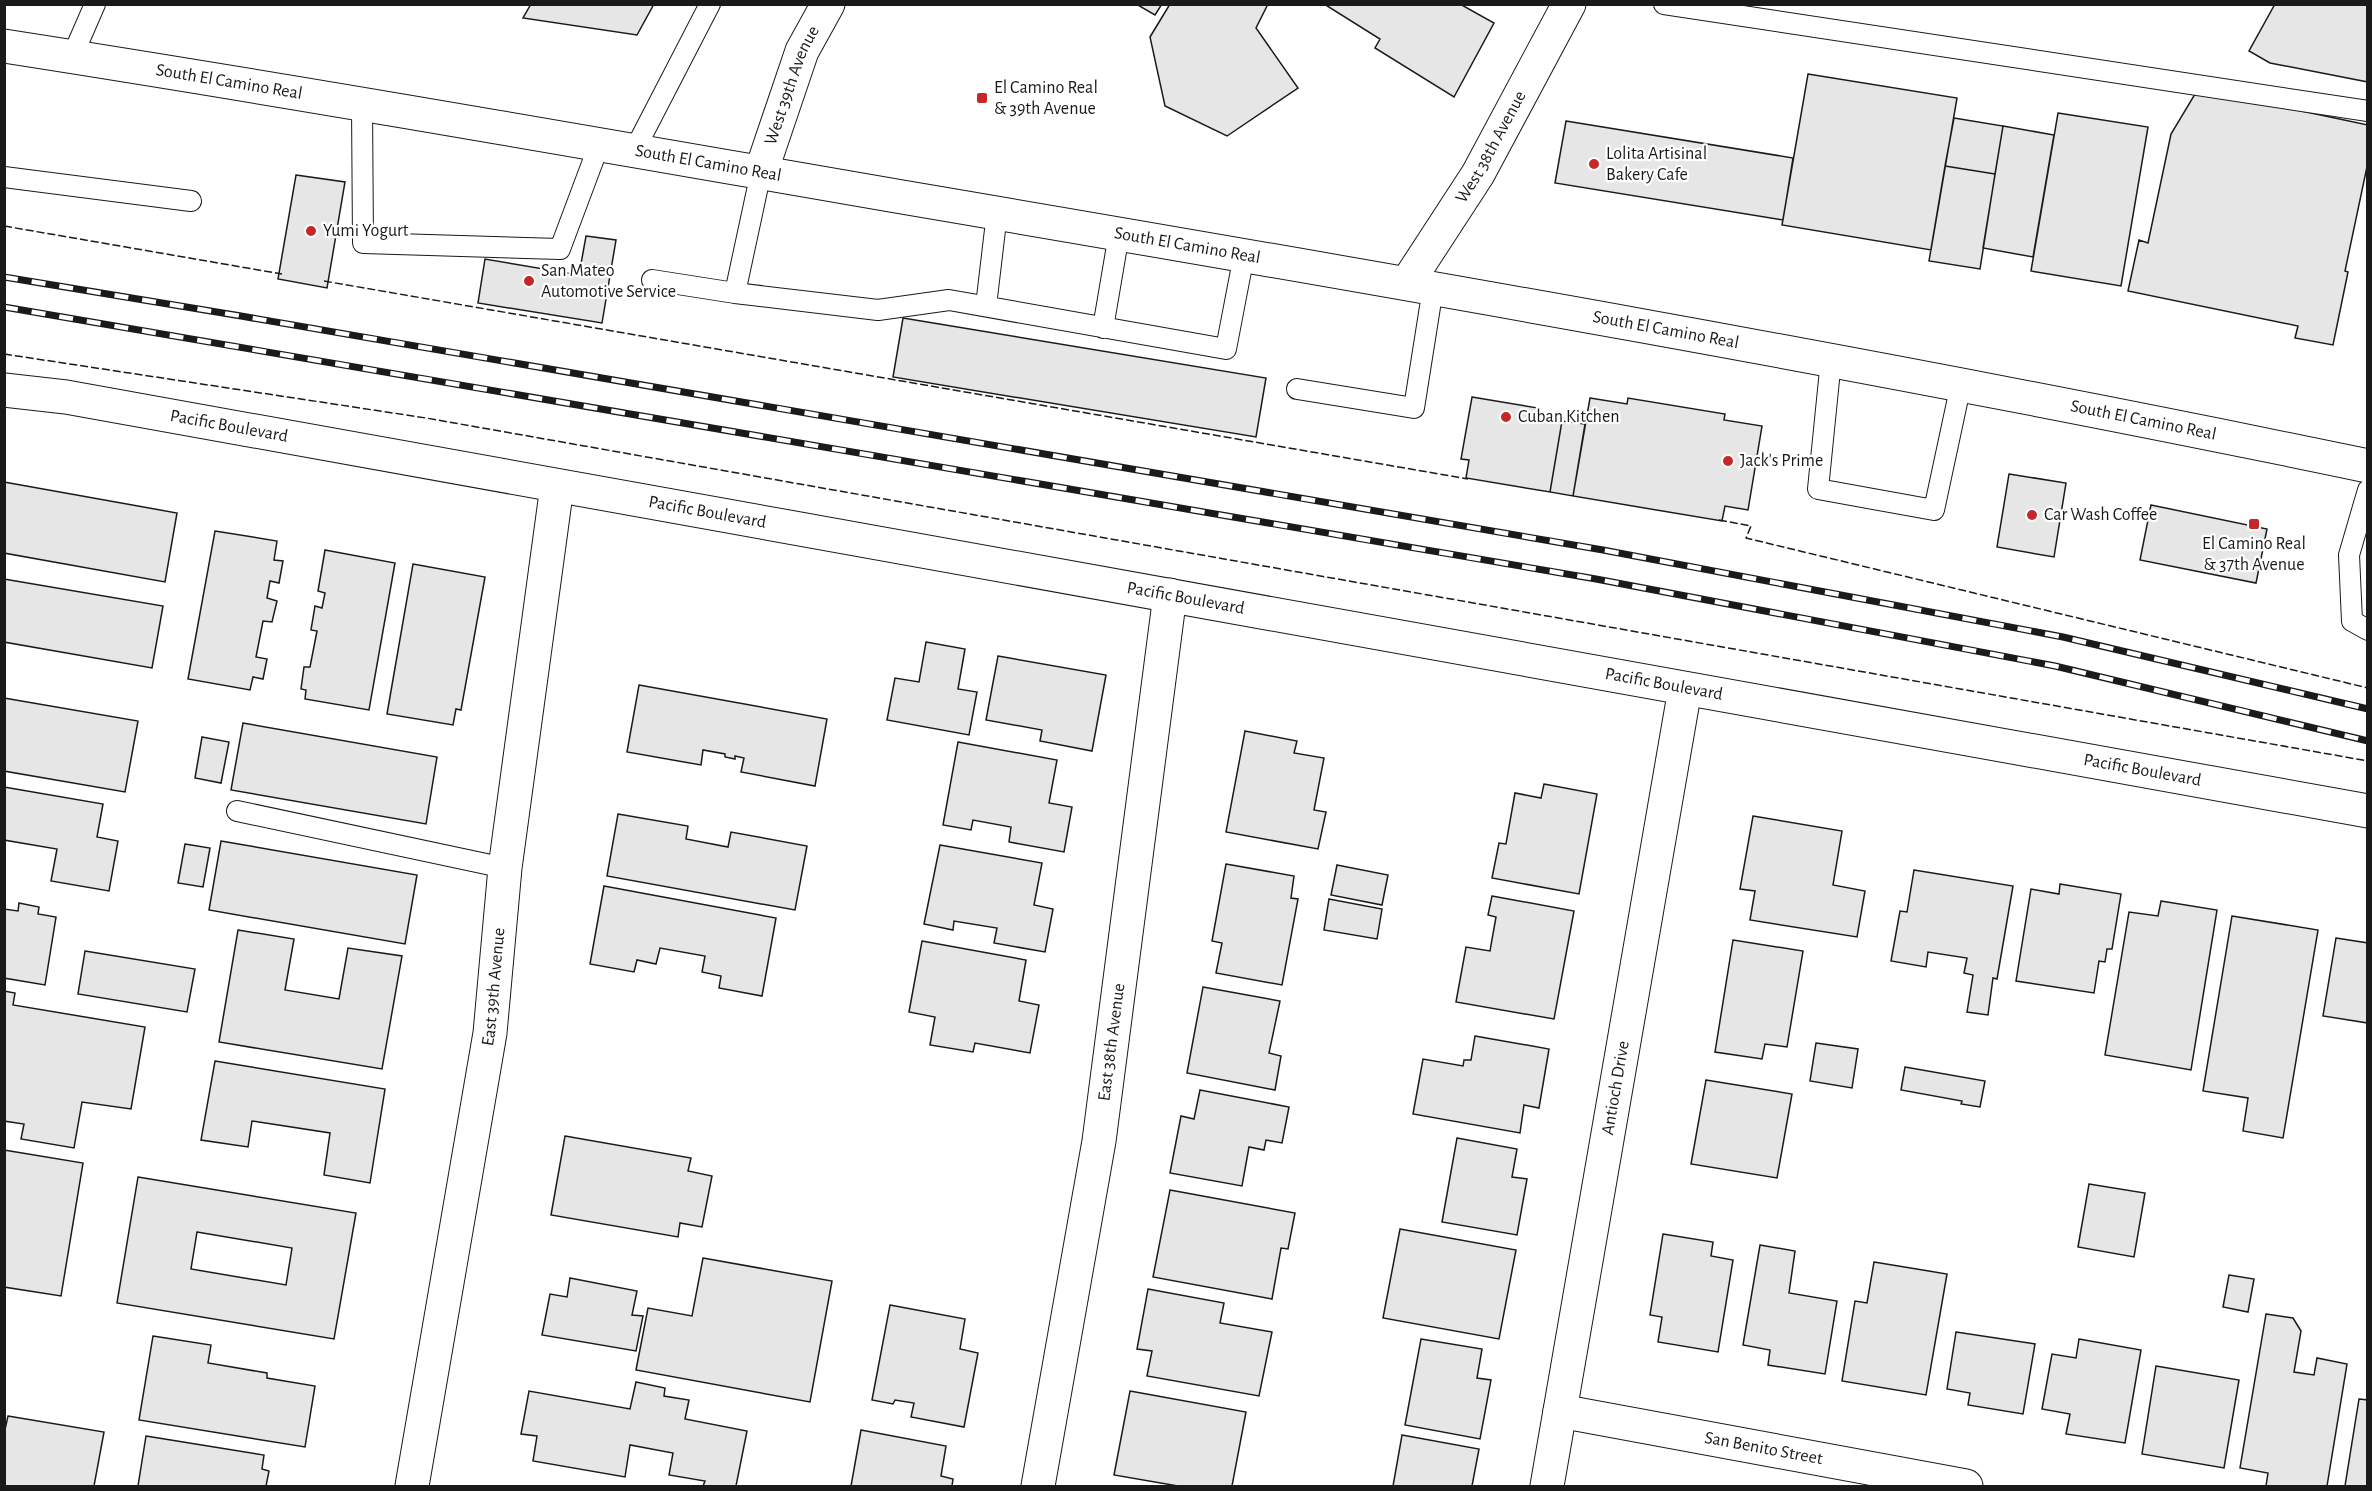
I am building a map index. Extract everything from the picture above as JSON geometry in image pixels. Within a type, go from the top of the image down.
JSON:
[{"type":"street","name":"West 39th Avenue","points":[[761,172],[801,51],[828,4]]},
{"type":"street","name":"West 38th Avenue","points":[[1420,286],[1569,4]]},
{"type":"street","name":"South El Camino Real","points":[[4,46],[761,172],[1420,286],[1961,384],[2367,466]]},
{"type":"street","name":"Pacific Boulevard","points":[[4,390],[66,397],[2367,811]]},
{"type":"street","name":"East 39th Avenue","points":[[412,1486],[490,1033],[505,868],[557,486]]},
{"type":"street","name":"East 38th Avenue","points":[[1038,1486],[1099,1141],[1170,595]]},
{"type":"street","name":"Antioch Drive","points":[[1547,1486],[1685,689]]},
{"type":"street","name":"San Benito Street","points":[[1560,1411],[1966,1486]]},
{"type":"lane","points":[[72,57],[95,4]]},
{"type":"lane","points":[[634,151],[710,4]]},
{"type":"lane","points":[[1664,4],[2367,111]]},
{"type":"lane","points":[[362,105],[363,243],[560,249],[599,145]]},
{"type":"lane","points":[[735,293],[761,172]]},
{"type":"lane","points":[[4,177],[191,201]]},
{"type":"lane","points":[[986,306],[997,213]]},
{"type":"lane","points":[[1103,328],[1119,234]]},
{"type":"lane","points":[[652,280],[735,293],[878,310],[949,300],[1226,349],[1244,255]]},
{"type":"lane","points":[[1297,389],[1414,408],[1420,286]]},
{"type":"lane","points":[[1831,360],[1818,489],[1934,510],[1961,384]]},
{"type":"lane","points":[[2367,490],[2349,555],[2352,621],[2367,630]]},
{"type":"lane","points":[[237,811],[505,868]]},
{"type":"building","points":[[531,4],[654,4],[637,35],[523,18]]},
{"type":"building","points":[[1136,4],[1162,4],[1155,15]]},
{"type":"building","points":[[1170,4],[1268,4],[1256,28],[1298,88],[1227,136],[1165,106],[1150,37]]},
{"type":"building","points":[[1324,4],[1460,4],[1494,23],[1454,97],[1375,48],[1380,39]]},
{"type":"building","points":[[2275,4],[2368,4],[2368,82],[2270,63],[2249,51]]},
{"type":"building","points":[[1808,74],[1957,98],[1931,250],[1782,225]]},
{"type":"building","points":[[2198,89],[2368,125],[2368,162],[2345,271],[2348,272],[2333,345],[2295,338],[2298,326],[2128,291],[2139,240],[2148,243],[2171,134]]},
{"type":"building","points":[[2058,113],[2148,127],[2121,286],[2031,271]]},
{"type":"building","points":[[1954,118],[2003,126],[1995,174],[1945,166]]},
{"type":"building","points":[[1566,121],[1793,158],[1783,220],[1555,183]]},
{"type":"building","points":[[2003,126],[2054,135],[2033,257],[1983,248]]},
{"type":"building","points":[[1945,166],[1995,174],[1980,269],[1929,261]]},
{"type":"building","name":"Yumi Yogurt","points":[[296,175],[345,182],[327,288],[278,279]]},
{"type":"building","points":[[586,236],[616,240],[602,323],[478,303],[485,259],[579,275]]},
{"type":"building","points":[[903,318],[1266,378],[1256,437],[893,377]]},
{"type":"building","points":[[1472,397],[1538,408],[1537,417],[1562,421],[1550,492],[1466,478],[1469,460],[1461,459]]},
{"type":"building","points":[[1590,398],[1627,404],[1628,398],[1725,414],[1724,420],[1762,426],[1748,510],[1725,506],[1722,521],[1573,496]]},
{"type":"building","points":[[1562,421],[1585,424],[1573,496],[1550,492]]},
{"type":"building","name":"Car Wash Coffee","points":[[2009,474],[2066,483],[2054,557],[1997,547]]},
{"type":"building","points":[[4,482],[177,513],[165,582],[4,553]]},
{"type":"building","points":[[2151,505],[2267,529],[2256,583],[2140,560]]},
{"type":"building","points":[[215,531],[277,541],[274,560],[283,561],[279,583],[270,581],[267,598],[277,601],[272,622],[263,621],[256,657],[267,659],[263,679],[253,677],[250,690],[188,679]]},
{"type":"building","points":[[325,550],[395,563],[369,710],[305,699],[306,690],[301,689],[304,667],[310,667],[317,631],[311,630],[315,606],[322,608],[325,593],[318,591]]},
{"type":"building","points":[[413,564],[485,577],[461,710],[456,709],[453,725],[387,714]]},
{"type":"building","points":[[4,579],[163,606],[152,668],[4,642]]},
{"type":"building","points":[[926,642],[965,649],[958,689],[977,692],[969,735],[887,720],[895,678],[919,682]]},
{"type":"building","points":[[998,656],[1106,675],[1092,751],[1040,741],[1042,730],[986,720]]},
{"type":"building","points":[[639,685],[827,719],[815,786],[741,772],[744,758],[735,756],[735,759],[725,757],[725,754],[703,750],[701,765],[627,752]]},
{"type":"building","points":[[4,698],[138,721],[125,792],[4,771]]},
{"type":"building","points":[[243,723],[437,757],[426,824],[231,790]]},
{"type":"building","points":[[1245,731],[1297,741],[1294,753],[1324,758],[1314,810],[1326,812],[1318,849],[1226,832]]},
{"type":"building","points":[[202,737],[229,742],[221,783],[195,778]]},
{"type":"building","points":[[958,742],[1057,760],[1049,803],[1072,807],[1064,852],[1009,842],[1011,827],[973,820],[971,830],[943,825]]},
{"type":"building","points":[[1544,784],[1597,794],[1579,894],[1492,878],[1499,843],[1506,844],[1515,793],[1541,798]]},
{"type":"building","points":[[4,787],[103,804],[97,837],[118,841],[109,891],[51,881],[57,849],[4,840]]},
{"type":"building","points":[[618,814],[688,826],[686,839],[728,847],[731,832],[807,846],[795,910],[607,876]]},
{"type":"building","points":[[1753,816],[1842,831],[1833,885],[1865,891],[1857,937],[1750,920],[1755,891],[1740,889]]},
{"type":"building","points":[[221,841],[417,875],[405,944],[209,910]]},
{"type":"building","points":[[185,844],[210,848],[203,887],[178,883]]},
{"type":"building","points":[[940,845],[1042,863],[1034,905],[1053,909],[1045,952],[994,943],[997,928],[954,921],[953,930],[924,924]]},
{"type":"building","points":[[1226,864],[1294,876],[1291,898],[1298,899],[1282,985],[1216,973],[1222,943],[1212,941]]},
{"type":"building","points":[[1337,865],[1388,875],[1382,905],[1331,895]]},
{"type":"building","points":[[1914,870],[2013,886],[1997,979],[1993,978],[1988,1015],[1967,1012],[1973,975],[1964,973],[1967,958],[1928,952],[1926,967],[1891,961],[1900,911],[1907,912]]},
{"type":"building","points":[[2060,884],[2121,894],[2112,949],[2107,949],[2105,962],[2099,961],[2094,993],[2016,981],[2031,889],[2059,894]]},
{"type":"building","points":[[604,886],[776,918],[762,996],[719,988],[721,976],[702,972],[705,956],[660,948],[656,964],[637,960],[634,972],[590,964]]},
{"type":"building","points":[[1492,896],[1574,911],[1554,1019],[1456,1002],[1466,947],[1490,951],[1496,917],[1488,915]]},
{"type":"building","points":[[1329,899],[1382,909],[1377,939],[1324,930]]},
{"type":"building","points":[[2161,901],[2217,910],[2191,1070],[2105,1055],[2129,912],[2158,916]]},
{"type":"building","points":[[19,903],[39,907],[38,914],[56,917],[45,985],[4,978],[4,909],[18,911]]},
{"type":"building","points":[[2232,916],[2318,930],[2283,1138],[2243,1131],[2248,1098],[2203,1091]]},
{"type":"building","points":[[238,930],[294,939],[285,990],[339,999],[348,948],[402,956],[382,1069],[219,1042]]},
{"type":"building","points":[[2336,938],[2368,943],[2368,1023],[2323,1016]]},
{"type":"building","points":[[1733,940],[1803,951],[1787,1047],[1765,1044],[1762,1059],[1715,1052]]},
{"type":"building","points":[[922,941],[1026,960],[1019,1001],[1039,1005],[1030,1053],[975,1043],[973,1052],[930,1045],[935,1017],[909,1012]]},
{"type":"building","points":[[85,951],[195,969],[187,1012],[78,994]]},
{"type":"building","points":[[1203,987],[1280,1001],[1269,1053],[1281,1056],[1275,1090],[1187,1073]]},
{"type":"building","points":[[4,991],[15,993],[13,1005],[145,1027],[131,1109],[82,1102],[74,1148],[21,1139],[24,1124],[4,1121]]},
{"type":"building","points":[[1475,1036],[1549,1049],[1539,1108],[1524,1105],[1520,1133],[1413,1114],[1423,1059],[1463,1066],[1464,1060],[1471,1060]]},
{"type":"building","points":[[1816,1043],[1858,1049],[1852,1088],[1810,1081]]},
{"type":"building","points":[[215,1061],[385,1089],[370,1183],[324,1175],[330,1133],[252,1121],[248,1147],[201,1140]]},
{"type":"building","points":[[1905,1067],[1985,1081],[1980,1107],[1961,1104],[1962,1101],[1901,1090]]},
{"type":"building","points":[[1706,1080],[1792,1094],[1777,1178],[1691,1164]]},
{"type":"building","points":[[1200,1090],[1289,1107],[1282,1143],[1266,1140],[1264,1150],[1249,1147],[1242,1186],[1170,1173],[1181,1116],[1194,1119]]},
{"type":"building","points":[[565,1136],[691,1158],[688,1171],[712,1176],[702,1227],[680,1223],[678,1237],[551,1215]]},
{"type":"building","points":[[1457,1138],[1517,1149],[1512,1177],[1527,1179],[1517,1235],[1442,1222]]},
{"type":"building","points":[[4,1150],[83,1163],[61,1296],[4,1287]]},
{"type":"building","points":[[138,1177],[356,1213],[334,1339],[117,1303]],"holes":[[[197,1232],[292,1248],[286,1285],[191,1269]]]},
{"type":"building","points":[[2089,1184],[2145,1193],[2134,1257],[2078,1247]]},
{"type":"building","points":[[1170,1190],[1295,1213],[1288,1249],[1281,1248],[1272,1299],[1153,1277]]},
{"type":"building","points":[[1400,1229],[1516,1250],[1499,1339],[1383,1318]]},
{"type":"building","points":[[1663,1234],[1713,1242],[1711,1256],[1733,1260],[1718,1352],[1658,1342],[1662,1317],[1650,1315]]},
{"type":"building","points":[[1760,1245],[1795,1251],[1789,1293],[1837,1301],[1825,1374],[1768,1365],[1770,1350],[1743,1345]]},
{"type":"building","points":[[703,1258],[832,1281],[810,1402],[636,1370],[648,1308],[692,1316]]},
{"type":"building","points":[[1874,1262],[1947,1274],[1926,1395],[1842,1381],[1855,1301],[1867,1303]]},
{"type":"building","points":[[2229,1275],[2254,1279],[2248,1312],[2223,1307]]},
{"type":"building","points":[[570,1278],[637,1291],[632,1315],[643,1316],[636,1351],[542,1335],[550,1294],[567,1297]]},
{"type":"building","points":[[1148,1289],[1224,1303],[1220,1323],[1272,1332],[1259,1396],[1147,1376],[1152,1351],[1137,1349]]},
{"type":"building","points":[[890,1305],[965,1319],[960,1349],[978,1353],[964,1427],[911,1417],[914,1403],[895,1400],[893,1404],[872,1400]]},
{"type":"building","points":[[2266,1314],[2293,1318],[2301,1331],[2294,1372],[2314,1375],[2317,1358],[2347,1364],[2327,1486],[2266,1486],[2268,1473],[2240,1468]]},
{"type":"building","points":[[1956,1332],[2035,1344],[2023,1414],[1968,1405],[1970,1393],[1947,1389]]},
{"type":"building","points":[[153,1336],[211,1345],[208,1363],[267,1373],[267,1378],[315,1386],[305,1447],[139,1420]]},
{"type":"building","points":[[1421,1339],[1482,1349],[1477,1378],[1491,1380],[1480,1439],[1405,1425]]},
{"type":"building","points":[[2079,1339],[2141,1350],[2125,1443],[2066,1434],[2070,1414],[2042,1409],[2052,1354],[2076,1358]]},
{"type":"building","points":[[2156,1366],[2239,1380],[2224,1468],[2142,1454]]},
{"type":"building","points":[[636,1382],[665,1388],[664,1396],[689,1400],[685,1419],[747,1431],[736,1486],[703,1486],[705,1481],[669,1475],[673,1453],[630,1445],[625,1477],[533,1461],[537,1436],[521,1434],[529,1391],[630,1409]]},
{"type":"building","points":[[1130,1391],[1246,1412],[1232,1486],[1178,1486],[1114,1475]]},
{"type":"building","points":[[2359,1399],[2368,1400],[2368,1486],[2345,1486]]},
{"type":"building","points":[[8,1416],[104,1432],[94,1486],[4,1486],[4,1434]]},
{"type":"building","points":[[861,1430],[946,1446],[941,1476],[953,1479],[952,1486],[851,1486]]},
{"type":"building","points":[[1402,1435],[1479,1449],[1472,1486],[1393,1486]]},
{"type":"building","points":[[146,1436],[264,1455],[262,1469],[269,1471],[266,1486],[138,1486]]},
{"type":"railway","points":[[4,277],[1603,550],[2063,637],[2368,709]]},
{"type":"railway","points":[[4,307],[1596,579],[2055,666],[2368,741]]},
{"type":"fence","points":[[4,226],[282,274]]},
{"type":"fence","points":[[324,281],[1468,479]]},
{"type":"fence","points":[[4,354],[426,418],[2368,761]]},
{"type":"fence","points":[[1719,520],[1751,526],[1746,538],[2368,688]]},
{"type":"place","name":"El Camino Real & 39th Avenue","points":[[982,98]]},
{"type":"place","name":"Lolita Artisinal Bakery Cafe","points":[[1594,164]]},
{"type":"place","name":"Yumi Yogurt","points":[[311,231]]},
{"type":"place","name":"San Mateo Automotive Service","points":[[529,281]]},
{"type":"place","name":"Cuban Kitchen","points":[[1506,417]]},
{"type":"place","name":"Jack's Prime","points":[[1728,461]]},
{"type":"place","name":"Car Wash Coffee","points":[[2032,515]]},
{"type":"place","name":"El Camino Real & 37th Avenue","points":[[2254,524]]}]
